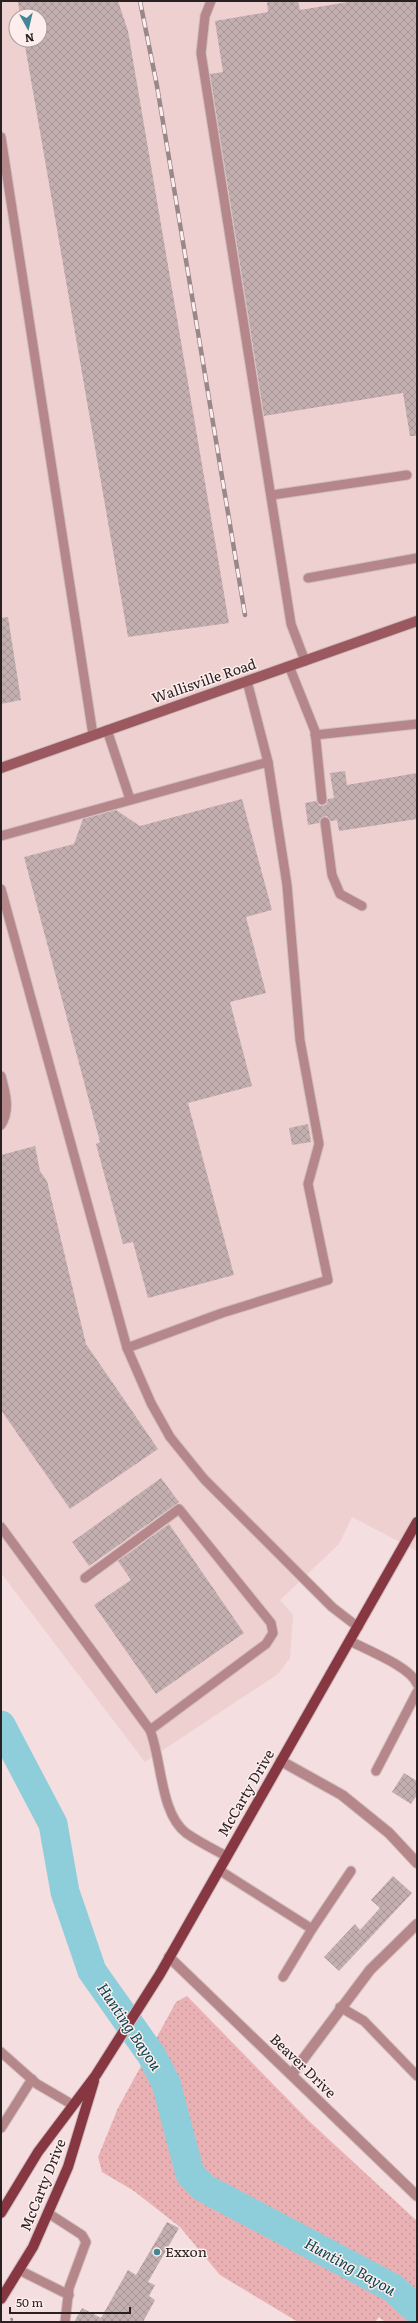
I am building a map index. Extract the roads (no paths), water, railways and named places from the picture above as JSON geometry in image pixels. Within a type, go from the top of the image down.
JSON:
[{"type":"main road","name":"Wallisville Road","points":[[1,768],[417,621]]},
{"type":"main road","name":"McCarty Drive","points":[[1,2213],[38,2152],[96,2075],[160,1974],[417,1522]]},
{"type":"main road","name":"McCarty Drive","points":[[1,2299],[33,2247],[68,2167],[96,2075]]},
{"type":"street","points":[[281,1761],[342,1796],[389,1833],[417,1863]]},
{"type":"street","points":[[292,2074],[340,2007],[370,1970],[417,1924]]},
{"type":"street","name":"Beaver Drive","points":[[169,1957],[417,2196]]},
{"type":"lane","points":[[211,1],[205,16],[201,53],[272,495],[291,624],[305,661]]},
{"type":"lane","points":[[1,137],[93,735]]},
{"type":"lane","points":[[272,495],[407,475]]},
{"type":"lane","points":[[308,578],[417,558]]},
{"type":"lane","points":[[289,666],[315,735],[322,800]]},
{"type":"lane","points":[[127,1348],[222,1313],[328,1280],[308,1184],[319,1144],[300,1040],[287,885],[268,762],[247,681]]},
{"type":"lane","points":[[315,735],[417,724]]},
{"type":"lane","points":[[107,730],[130,800]]},
{"type":"lane","points":[[1,836],[268,762]]},
{"type":"lane","points":[[325,822],[332,876],[340,894],[362,906]]},
{"type":"lane","points":[[1,889],[127,1348],[151,1403],[170,1437],[204,1479],[332,1607],[358,1627]]},
{"type":"lane","points":[[1,1076],[7,1097],[5,1119],[1,1125]]},
{"type":"lane","points":[[85,1578],[179,1509],[271,1623],[273,1633],[266,1644],[150,1730]]},
{"type":"lane","points":[[1,1527],[150,1730],[156,1746],[170,1810],[176,1823],[186,1833],[226,1856]]},
{"type":"lane","points":[[350,1642],[404,1670],[415,1679],[417,1684]]},
{"type":"lane","points":[[376,1770],[417,1692]]},
{"type":"lane","points":[[218,1870],[312,1929]]},
{"type":"lane","points":[[283,1977],[312,1929],[351,1871]]},
{"type":"lane","points":[[340,2007],[364,2021],[417,2076]]},
{"type":"lane","points":[[1,2052],[32,2079],[73,2105]]},
{"type":"lane","points":[[1,2128],[32,2079]]},
{"type":"lane","points":[[48,2213],[82,2235],[86,2242],[69,2288],[65,2322]]},
{"type":"lane","points":[[19,2270],[69,2295]]},
{"type":"waterway","name":"Hunting Bayou","points":[[1,1725],[53,1824],[65,1892],[92,1971],[152,2056],[166,2083],[190,2174],[204,2188],[393,2288],[417,2310]]},
{"type":"railway","points":[[140,1],[157,86],[245,615]]},
{"type":"place","name":"Exxon","points":[[157,2252]]}]
